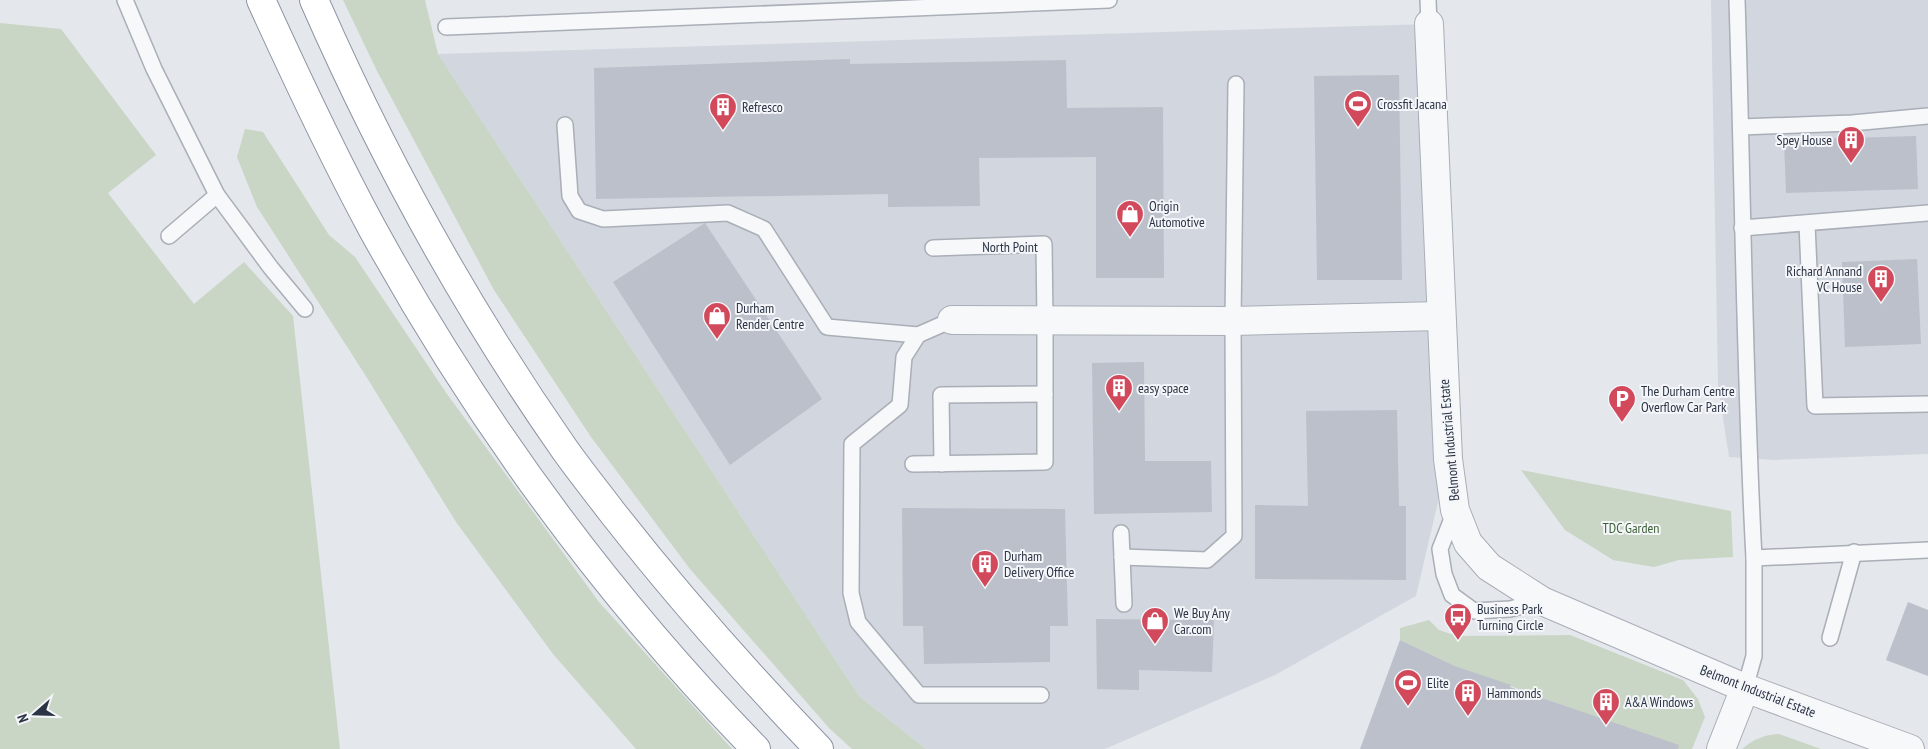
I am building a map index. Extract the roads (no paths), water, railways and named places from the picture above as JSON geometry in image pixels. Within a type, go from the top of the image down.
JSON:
[{"type":"highway","points":[[261,0],[304,96],[372,228],[448,356],[531,480],[622,598],[718,710],[756,749]]},
{"type":"highway","points":[[314,0],[347,77],[413,206],[483,328],[566,452],[656,569],[751,678],[819,749]]},
{"type":"street","name":"Belmont Industrial Estate","points":[[1428,12],[1448,459],[1455,510],[1468,543],[1489,567],[1542,601],[1745,688],[1910,749]]},
{"type":"street","points":[[952,320],[1233,321],[1441,316]]},
{"type":"street","points":[[1721,749],[1745,688]]},
{"type":"lane","points":[[125,0],[154,69],[217,195],[271,268],[305,309]]},
{"type":"lane","points":[[446,27],[1109,0]]},
{"type":"lane","points":[[1737,0],[1742,228],[1754,558],[1754,656],[1745,688]]},
{"type":"lane","points":[[1122,557],[1206,560],[1234,536],[1233,321],[1236,84]]},
{"type":"lane","points":[[1741,127],[1852,123],[1928,116]]},
{"type":"lane","points":[[565,124],[570,196],[578,211],[603,218],[728,213],[764,229],[827,327],[918,335],[952,320]]},
{"type":"lane","points":[[170,236],[217,195]]},
{"type":"lane","points":[[1742,228],[1928,213]]},
{"type":"lane","points":[[1808,224],[1815,406],[1928,404]]},
{"type":"lane","name":"North Point","points":[[933,248],[1044,244],[1045,320]]},
{"type":"lane","points":[[914,464],[1044,462],[1045,320]]},
{"type":"lane","points":[[918,335],[904,358],[900,405],[852,444],[851,593],[858,622],[919,695],[1041,695]]},
{"type":"lane","points":[[942,464],[941,395],[1045,394]]},
{"type":"lane","points":[[1455,510],[1440,549],[1444,574],[1452,595],[1474,611],[1510,609],[1542,601]]},
{"type":"lane","points":[[1121,533],[1124,604]]},
{"type":"lane","points":[[1754,558],[1928,550]]},
{"type":"lane","points":[[1830,638],[1854,552]]},
{"type":"place","name":"Crossfit Jacana","points":[[1358,128]]},
{"type":"place","name":"Refresco","points":[[723,131]]},
{"type":"place","name":"Spey House","points":[[1851,164]]},
{"type":"place","name":"Origin Automotive","points":[[1130,238]]},
{"type":"place","name":"Richard Annand VC House","points":[[1881,303]]},
{"type":"place","name":"Durham Render Centre","points":[[717,340]]},
{"type":"place","name":"easy space","points":[[1119,412]]},
{"type":"place","name":"The Durham Centre Overflow Car Park","points":[[1622,423]]},
{"type":"place","name":"Durham Delivery Office","points":[[985,588]]},
{"type":"place","name":"Business Park Turning Circle","points":[[1458,641]]},
{"type":"place","name":"We Buy Any Car.com","points":[[1155,645]]},
{"type":"place","name":"Elite","points":[[1408,707]]},
{"type":"place","name":"Hammonds","points":[[1468,717]]},
{"type":"place","name":"A&A Windows","points":[[1606,726]]},
{"type":"park label","name":"TDC Garden","points":[[1631,528]]}]
